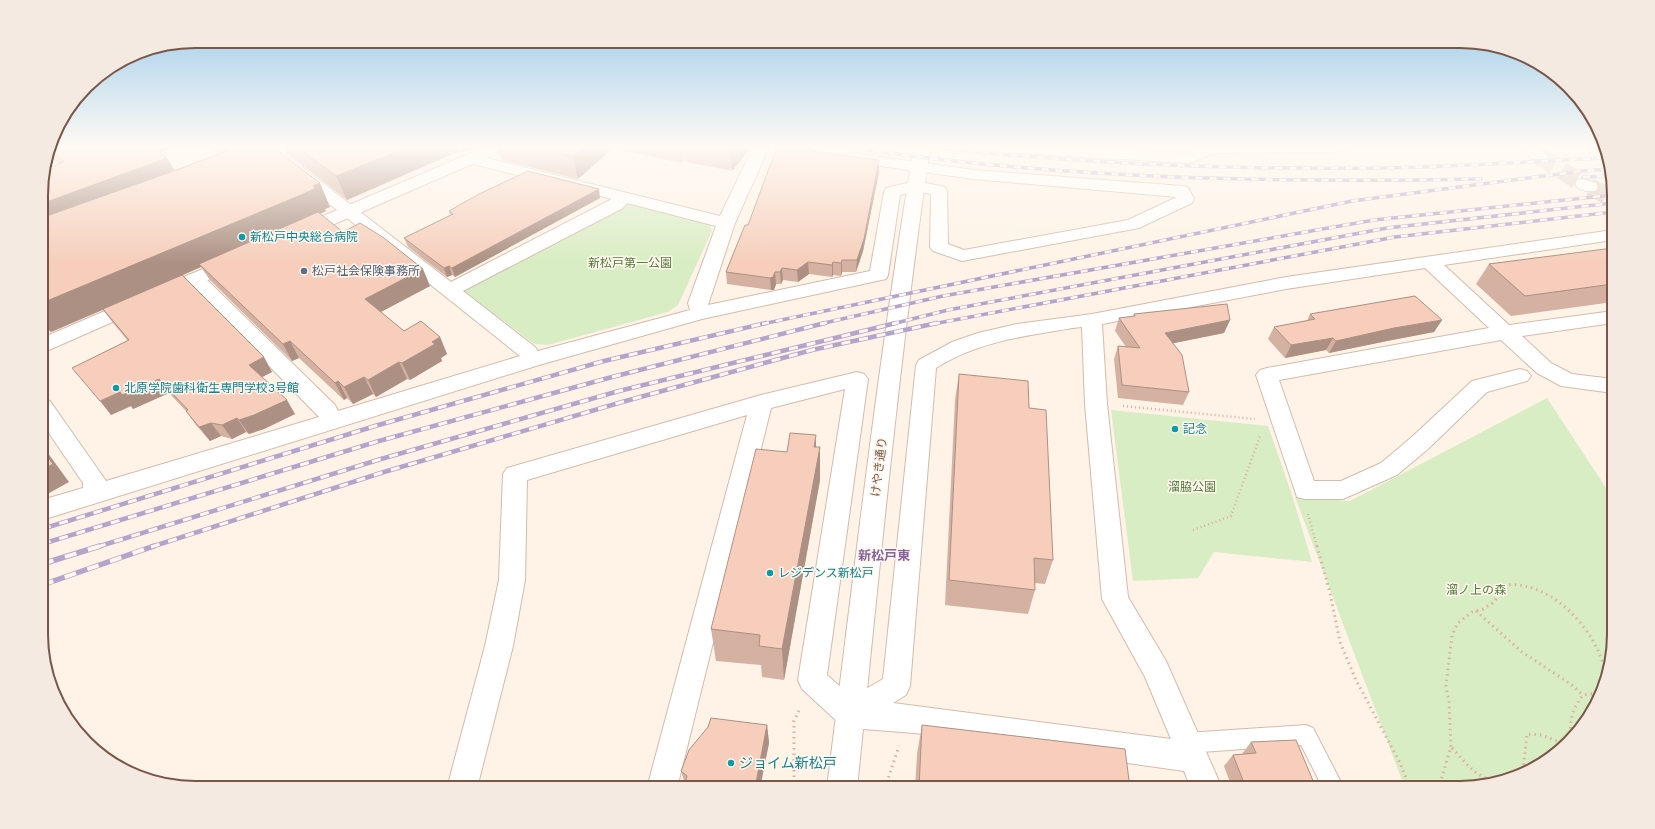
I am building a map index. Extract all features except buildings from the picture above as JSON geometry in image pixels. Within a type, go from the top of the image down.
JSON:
[{"type":"street","points":[[318,186],[347,211],[448,291],[528,352],[532,360]]},
{"type":"street","points":[[289,237],[407,186]]},
{"type":"street","points":[[578,186],[726,223]]},
{"type":"street","points":[[700,313],[698,303],[726,223],[743,186]]},
{"type":"street","points":[[48,508],[532,360],[700,313],[878,275],[892,192],[903,186]]},
{"type":"street","name":"けやき通り","points":[[843,781],[885,414],[917,186]]},
{"type":"street","points":[[931,186],[939,191],[939,247],[962,256],[1133,224],[1186,199],[1182,190],[1104,186]]},
{"type":"street","points":[[448,291],[616,204],[624,197]]},
{"type":"street","points":[[850,714],[896,686],[926,365],[938,355],[969,341],[1076,321],[1092,320],[1286,283],[1607,236]]},
{"type":"street","points":[[48,343],[245,256]]},
{"type":"street","points":[[1429,262],[1544,368],[1568,381],[1607,385]]},
{"type":"street","points":[[195,279],[327,411],[332,420]]},
{"type":"street","points":[[1520,376],[1480,386],[1421,442],[1389,469],[1343,490],[1305,490],[1267,375],[1506,332],[1607,318]]},
{"type":"street","points":[[1092,320],[1096,404],[1115,599],[1156,670],[1204,781]]},
{"type":"street","points":[[464,781],[499,646],[512,580],[515,474],[761,403],[857,379],[812,680],[850,714],[1190,750]]},
{"type":"street","points":[[664,781],[761,403]]},
{"type":"street","points":[[48,415],[95,482],[95,494]]},
{"type":"lane","points":[[1190,750],[1306,735],[1330,781]]},
{"type":"path","points":[[1120,406],[1251,419]]},
{"type":"path","points":[[1194,530],[1231,516],[1260,435]]},
{"type":"path","points":[[1305,490],[1304,498],[1330,593],[1340,642],[1356,678],[1400,763],[1407,781]]},
{"type":"path","points":[[1441,781],[1451,747],[1449,702],[1446,686],[1452,635],[1458,623],[1476,611],[1494,602],[1505,585],[1513,583],[1527,585],[1544,593],[1577,618],[1596,644],[1603,666]]},
{"type":"path","points":[[1476,611],[1522,652],[1572,685],[1583,695],[1595,694]]},
{"type":"path","points":[[794,781],[794,721],[812,680]]},
{"type":"path","points":[[1570,732],[1569,724],[1571,713],[1583,695]]},
{"type":"path","points":[[887,781],[902,735],[915,720]]},
{"type":"path","points":[[1523,767],[1522,760],[1526,747],[1527,734],[1542,734],[1553,742],[1559,743]]},
{"type":"path","points":[[1451,747],[1478,776],[1484,779]]},
{"type":"green space","name":"新松戸第一公園","points":[[630,203],[709,224],[712,231],[678,305],[668,312],[548,345],[534,344],[464,291],[467,285],[620,205]]},
{"type":"green space","name":"溜ノ上の森","points":[[1547,398],[1607,489],[1606,654],[1596,691],[1587,708],[1571,731],[1550,751],[1517,770],[1480,780],[1402,781],[1295,497],[1350,501]]},
{"type":"green space","name":"溜脇公園","points":[[1111,410],[1268,426],[1292,495],[1312,562],[1214,552],[1198,578],[1133,581]]},
{"type":"tunnel","points":[[1590,187],[1607,195]]},
{"type":"railway","points":[[762,324],[1352,201],[1469,186]]},
{"type":"railway","points":[[820,324],[943,296],[1374,220],[1607,196]]},
{"type":"railway","points":[[896,323],[948,310],[1387,228],[1607,204]]},
{"type":"railway","points":[[933,324],[1395,237],[1607,213]]},
{"type":"railway","points":[[48,527],[375,426],[604,361],[766,323]]},
{"type":"railway","points":[[48,542],[379,441],[612,377],[825,323]]},
{"type":"railway","points":[[97,547],[381,459],[619,391],[896,323]]},
{"type":"railway","points":[[892,324],[896,323]]},
{"type":"railway","points":[[153,546],[384,472],[622,402],[812,350],[937,323]]},
{"type":"railway","points":[[48,562],[100,546]]},
{"type":"railway","points":[[48,583],[153,546]]},
{"type":"place","name":"新松戸中央総合病院","points":[[242,237]]},
{"type":"place","name":"松戸社会保険事務所","points":[[304,271]]},
{"type":"place","name":"北原学院歯科衛生専門学校3号館","points":[[116,388]]},
{"type":"place","name":"記念","points":[[1175,429]]},
{"type":"place","name":"レジデンス新松戸","points":[[770,573]]},
{"type":"place","name":"ジョイム新松戸","points":[[731,763]]},
{"type":"district","name":"新松戸東","points":[[884,555]]}]
